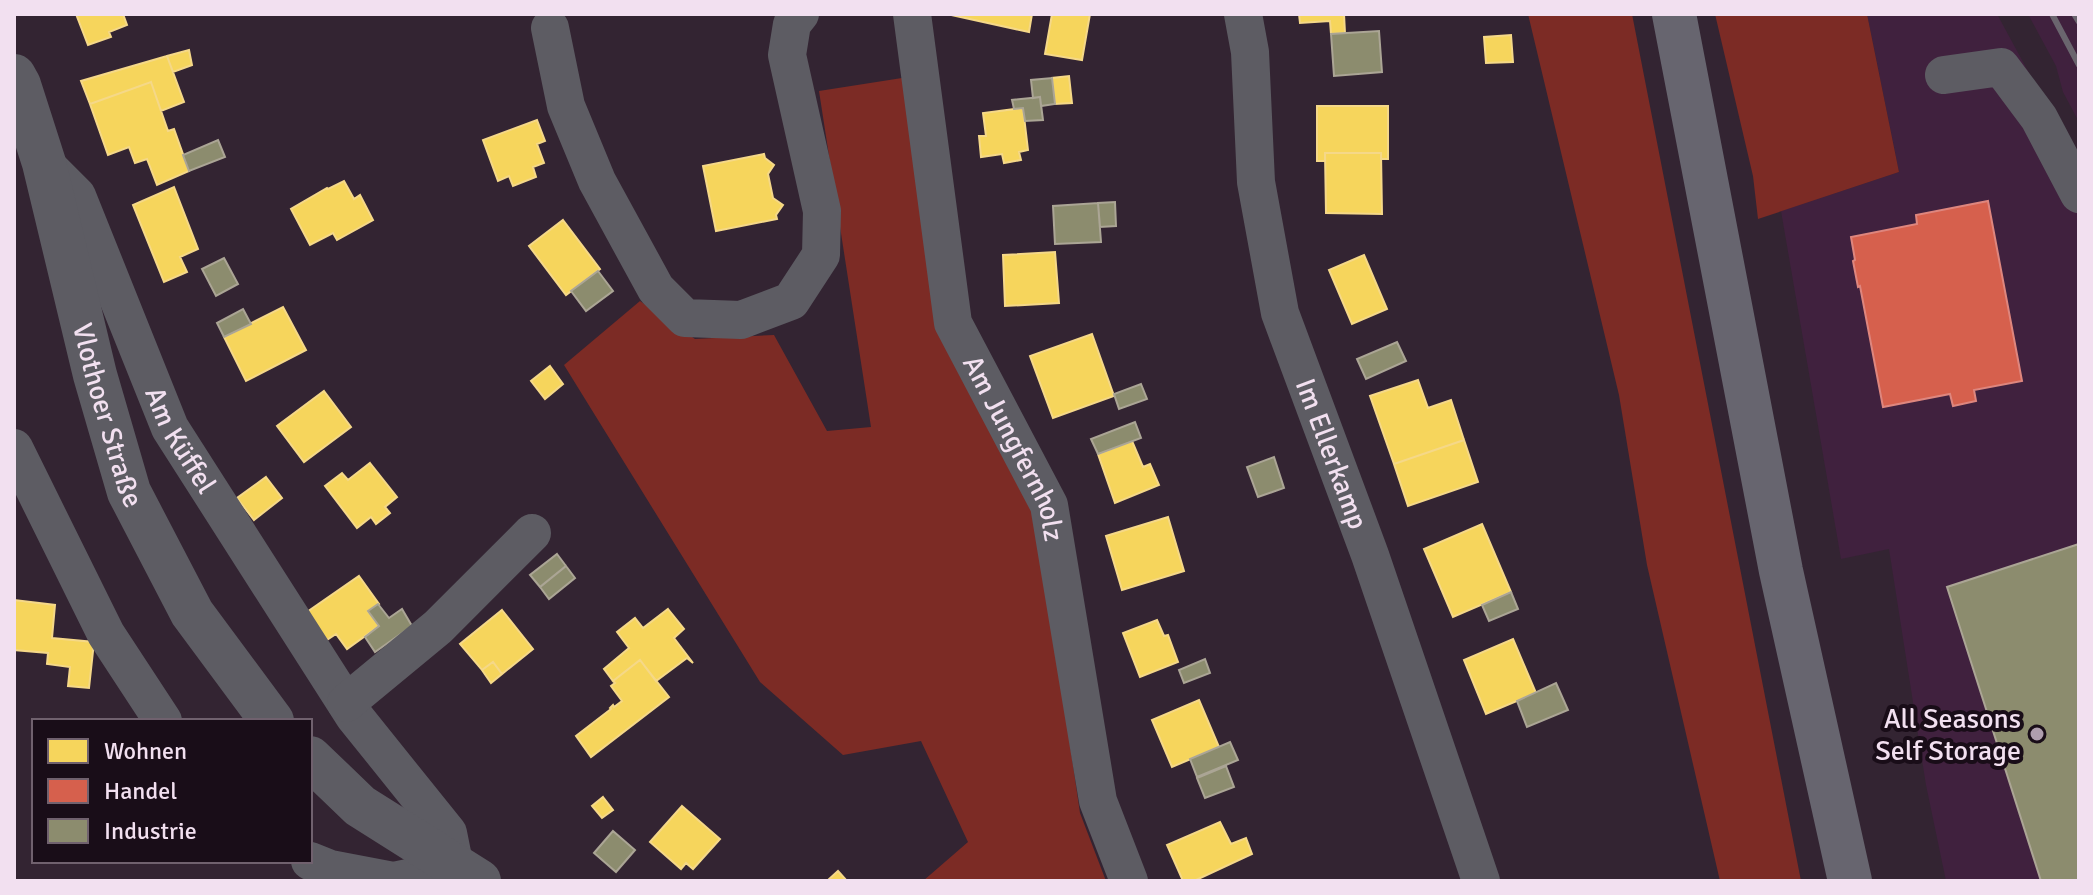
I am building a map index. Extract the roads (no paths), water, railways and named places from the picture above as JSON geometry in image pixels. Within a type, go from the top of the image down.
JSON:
[{"type":"main road","points":[[1674,14],[1781,571],[1850,881]]},
{"type":"street","points":[[550,28],[566,106],[597,181],[656,289],[685,318],[741,320],[791,301],[821,255],[822,211],[787,55],[792,24],[800,14]]},
{"type":"street","name":"Am Jungfernholz","points":[[912,14],[953,323],[1049,505],[1098,801],[1129,881]]},
{"type":"street","name":"Im Ellerkamp","points":[[1243,14],[1250,52],[1256,182],[1280,313],[1370,555],[1481,881]]},
{"type":"street","points":[[1944,75],[2001,67],[2039,118],[2079,194]]},
{"type":"street","name":"Vlothoer Straße","points":[[14,76],[44,163],[95,375],[129,492],[192,613],[271,719]]},
{"type":"street","name":"Am Küffel","points":[[44,163],[77,196],[170,428],[346,703],[448,833],[458,877]]},
{"type":"street","points":[[14,448],[106,634],[162,719]]},
{"type":"street","points":[[346,703],[438,627],[532,533]]},
{"type":"street","points":[[312,760],[360,806],[458,877]]},
{"type":"street","points":[[312,862],[330,869],[393,881],[458,877]]},
{"type":"railway","points":[[2052,14],[2079,65]]},
{"type":"railway","points":[[2074,14],[2079,22]]},
{"type":"place","name":"All Seasons Self Storage","points":[[2037,734]]}]
